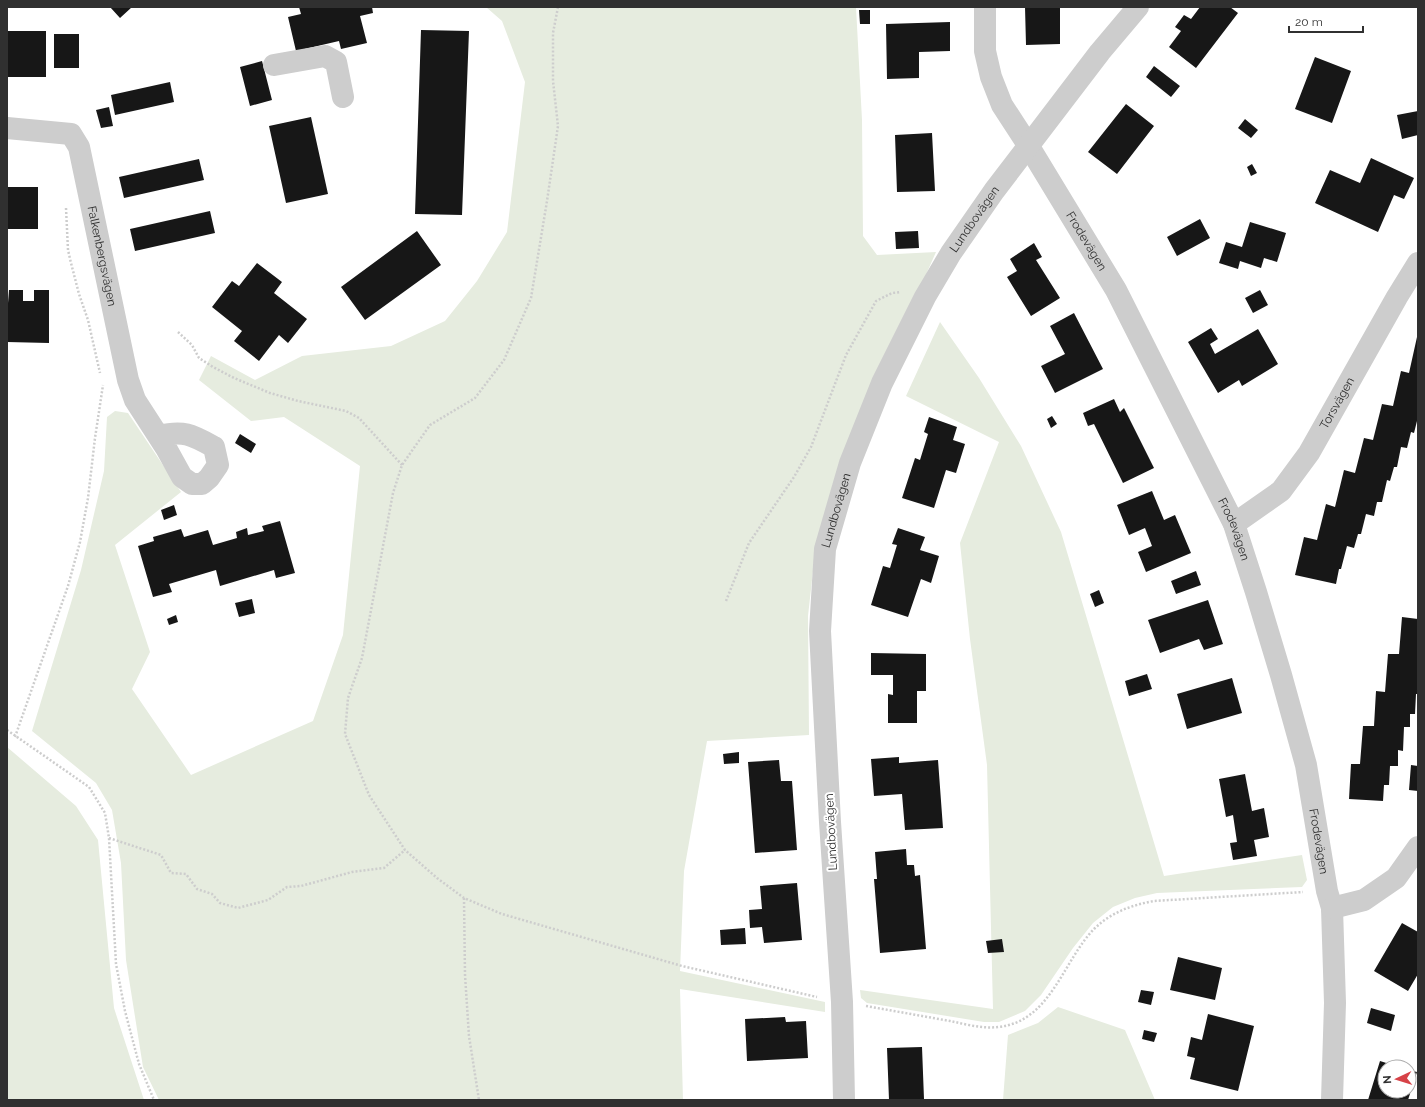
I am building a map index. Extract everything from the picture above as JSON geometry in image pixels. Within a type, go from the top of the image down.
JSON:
[{"type":"street","name":"Frodevägen","points":[[985,7],[985,52],[991,77],[1002,104],[1116,290],[1234,524],[1270,637],[1306,765],[1330,900],[1335,1003],[1332,1100]]},
{"type":"street","name":"Lundbovägen","points":[[844,1100],[842,1002],[830,822],[820,631],[825,549],[850,463],[870,412],[882,383],[925,297],[951,253],[994,191],[1100,52],[1138,7]]},
{"type":"street","points":[[274,65],[325,56],[336,62],[343,97]]},
{"type":"street","name":"Falkenbergsvägen","points":[[7,128],[71,134],[79,147],[128,380],[135,400],[159,436]]},
{"type":"street","name":"Torsvägen","points":[[1234,524],[1281,491],[1309,453],[1397,297],[1418,263]]},
{"type":"street","points":[[1330,900],[1364,900],[1396,878],[1418,847]]},
{"type":"path","points":[[558,7],[553,34],[553,80],[558,126],[531,298],[504,360],[475,398],[430,425],[402,465],[393,493],[362,658],[348,698],[345,734],[368,795],[405,850],[437,878],[464,898],[502,914],[682,966],[842,1002],[978,1026],[1004,1026],[1016,1023],[1031,1014],[1045,1002],[1078,950],[1094,929],[1112,915],[1133,905],[1154,901],[1330,900]]},
{"type":"path","points":[[65,204],[70,263],[88,320],[101,375]]},
{"type":"path","points":[[726,601],[749,543],[794,476],[811,447],[846,355],[876,301],[892,293],[908,292],[925,297]]},
{"type":"path","points":[[178,332],[192,345],[199,358],[234,378],[270,393],[298,401],[346,411],[359,418],[402,465]]},
{"type":"path","points":[[16,737],[68,586],[80,542],[88,498],[95,438],[104,386],[102,380]]},
{"type":"path","points":[[7,730],[89,787],[105,813],[109,838],[116,964],[125,1011],[139,1064],[154,1100]]},
{"type":"path","points":[[109,838],[160,855],[171,873],[186,874],[198,889],[212,894],[220,903],[238,908],[268,900],[287,887],[301,886],[352,872],[384,868],[405,850]]},
{"type":"path","points":[[464,898],[465,974],[469,1036],[480,1100]]},
{"type":"shaded area","points":[[486,7],[856,7],[862,120],[863,236],[877,255],[936,252],[833,484],[816,544],[808,616],[809,735],[707,741],[684,871],[680,971],[825,1002],[825,1012],[680,989],[683,1100],[159,1100],[143,1067],[126,960],[121,863],[112,810],[96,783],[32,731],[81,570],[104,471],[107,417],[115,411],[128,413],[181,492],[115,545],[150,652],[132,689],[191,775],[313,721],[343,635],[360,466],[284,417],[251,421],[199,380],[211,356],[255,380],[302,356],[391,346],[445,321],[477,281],[507,232],[525,82],[502,21]]},
{"type":"shaded area","points":[[940,322],[979,378],[1021,446],[1061,532],[1164,876],[1302,855],[1307,880],[1302,887],[1157,893],[1135,898],[1113,907],[1093,923],[1073,948],[1041,995],[1025,1011],[999,1022],[984,1022],[867,1003],[861,998],[860,990],[993,1009],[987,765],[970,639],[960,543],[999,442],[906,396]]},
{"type":"shaded area","points":[[7,747],[76,806],[98,840],[114,1008],[144,1100],[7,1100]]},
{"type":"shaded area","points":[[1058,1007],[1125,1030],[1155,1100],[1003,1100],[1008,1035],[1038,1023]]},
{"type":"building","points":[[110,7],[132,7],[120,18]]},
{"type":"building","points":[[299,7],[372,7],[373,13],[360,16],[367,43],[341,49],[339,41],[296,51],[288,17],[301,14]]},
{"type":"building","points":[[1025,7],[1060,7],[1060,44],[1026,45]]},
{"type":"building","points":[[1200,7],[1230,7],[1238,13],[1196,68],[1169,47],[1181,31],[1175,27],[1184,15],[1191,19]]},
{"type":"building","points":[[859,10],[870,10],[870,24],[860,24]]},
{"type":"building","points":[[950,22],[950,51],[919,52],[919,78],[887,79],[886,24]]},
{"type":"building","points":[[421,30],[469,31],[462,215],[415,214]]},
{"type":"building","points":[[7,31],[46,31],[46,77],[7,77]]},
{"type":"building","points":[[54,34],[79,34],[79,68],[54,68]]},
{"type":"building","points":[[1315,57],[1351,71],[1332,123],[1295,109]]},
{"type":"building","points":[[262,61],[272,100],[250,106],[240,67]]},
{"type":"building","points":[[1154,66],[1180,86],[1171,97],[1146,77]]},
{"type":"building","points":[[170,82],[174,102],[115,115],[111,95]]},
{"type":"building","points":[[1126,104],[1154,126],[1117,174],[1088,152]]},
{"type":"building","points":[[109,107],[113,126],[101,128],[96,110]]},
{"type":"building","points":[[1418,111],[1418,135],[1402,139],[1397,115]]},
{"type":"building","points":[[311,117],[328,194],[286,203],[269,126]]},
{"type":"building","points":[[1245,119],[1258,130],[1251,138],[1238,128]]},
{"type":"building","points":[[932,133],[935,191],[897,192],[895,135]]},
{"type":"building","points":[[1371,158],[1414,178],[1404,199],[1394,195],[1378,232],[1315,203],[1330,170],[1360,183]]},
{"type":"building","points":[[199,159],[204,180],[124,198],[119,177]]},
{"type":"building","points":[[1252,164],[1257,173],[1251,176],[1247,167]]},
{"type":"building","points":[[7,187],[38,187],[38,229],[7,229]]},
{"type":"building","points":[[210,211],[215,233],[135,251],[130,229]]},
{"type":"building","points":[[1200,219],[1210,238],[1177,256],[1167,237]]},
{"type":"building","points":[[1250,222],[1286,233],[1277,262],[1264,258],[1261,268],[1240,261],[1238,269],[1219,263],[1226,242],[1242,247]]},
{"type":"building","points":[[417,231],[441,265],[365,320],[341,287]]},
{"type":"building","points":[[918,231],[919,248],[896,249],[895,232]]},
{"type":"building","points":[[1034,243],[1042,257],[1036,260],[1060,298],[1031,316],[1007,277],[1017,271],[1010,259]]},
{"type":"building","points":[[257,263],[282,282],[274,293],[307,319],[288,343],[279,335],[259,361],[234,341],[242,331],[212,307],[232,281],[239,286]]},
{"type":"building","points":[[9,290],[23,290],[23,301],[34,301],[34,290],[49,290],[49,343],[7,342],[7,303]]},
{"type":"building","points":[[1260,290],[1268,305],[1253,313],[1245,298]]},
{"type":"building","points":[[1074,313],[1103,369],[1055,393],[1041,366],[1065,354],[1050,326]]},
{"type":"building","points":[[1211,328],[1218,339],[1210,344],[1215,354],[1258,329],[1278,364],[1242,386],[1239,380],[1218,393],[1188,342]]},
{"type":"building","points":[[1417,337],[1418,417],[1414,433],[1411,432],[1407,448],[1401,447],[1397,467],[1394,467],[1390,481],[1387,480],[1382,502],[1377,502],[1374,516],[1366,514],[1361,534],[1358,534],[1354,548],[1347,546],[1341,569],[1339,569],[1336,584],[1295,575],[1304,537],[1317,540],[1326,504],[1335,507],[1344,470],[1355,473],[1364,438],[1373,440],[1382,404],[1393,406],[1401,371],[1409,373]]},
{"type":"building","points":[[1114,399],[1120,412],[1124,408],[1154,468],[1123,483],[1094,424],[1088,426],[1083,413]]},
{"type":"building","points":[[1052,416],[1057,424],[1051,428],[1047,419]]},
{"type":"building","points":[[929,417],[957,427],[953,440],[965,444],[956,473],[946,470],[934,508],[902,498],[915,458],[920,460],[928,434],[924,432]]},
{"type":"building","points":[[240,434],[256,444],[251,453],[235,443]]},
{"type":"building","points":[[1152,491],[1164,520],[1175,515],[1191,553],[1146,572],[1138,552],[1152,546],[1145,528],[1129,535],[1117,505]]},
{"type":"building","points":[[174,505],[177,515],[164,520],[161,510]]},
{"type":"building","points":[[280,521],[295,573],[276,578],[274,570],[220,586],[216,570],[169,584],[172,592],[153,597],[138,546],[154,541],[153,537],[181,529],[184,537],[208,530],[213,545],[237,538],[236,532],[247,528],[248,535],[264,531],[262,526]]},
{"type":"building","points":[[898,528],[925,537],[920,550],[939,556],[931,583],[921,579],[908,617],[871,605],[883,566],[890,568],[897,545],[892,544]]},
{"type":"building","points":[[1196,571],[1201,585],[1176,594],[1171,581]]},
{"type":"building","points":[[1099,590],[1104,603],[1095,607],[1090,594]]},
{"type":"building","points":[[252,599],[255,613],[239,617],[235,603]]},
{"type":"building","points":[[1208,600],[1223,644],[1204,650],[1199,639],[1160,653],[1148,620]]},
{"type":"building","points":[[176,615],[178,622],[169,625],[167,619]]},
{"type":"building","points":[[1402,617],[1418,619],[1418,694],[1416,694],[1415,714],[1410,714],[1410,727],[1404,727],[1403,751],[1398,750],[1398,766],[1390,766],[1389,785],[1384,785],[1383,801],[1349,799],[1351,764],[1360,764],[1363,726],[1374,726],[1376,691],[1385,692],[1388,654],[1399,654]]},
{"type":"building","points":[[871,653],[926,654],[926,691],[917,691],[917,723],[888,723],[888,694],[893,695],[893,675],[871,675]]},
{"type":"building","points":[[1147,674],[1152,689],[1129,696],[1125,681]]},
{"type":"building","points":[[1232,678],[1242,713],[1187,729],[1177,694]]},
{"type":"building","points":[[739,752],[739,763],[724,764],[723,754]]},
{"type":"building","points":[[899,757],[899,763],[938,760],[943,828],[905,830],[902,794],[874,796],[871,759]]},
{"type":"building","points":[[779,760],[781,781],[792,781],[797,850],[755,853],[748,762]]},
{"type":"building","points":[[1411,765],[1418,766],[1418,791],[1409,790]]},
{"type":"building","points":[[1245,774],[1252,811],[1264,808],[1269,837],[1254,840],[1257,856],[1233,860],[1230,843],[1237,842],[1233,815],[1226,817],[1219,779]]},
{"type":"building","points":[[906,849],[907,865],[914,865],[915,876],[920,875],[926,949],[880,953],[874,879],[877,879],[875,852]]},
{"type":"building","points":[[797,883],[802,940],[764,943],[762,927],[750,928],[749,910],[762,909],[760,886]]},
{"type":"building","points":[[1402,923],[1418,932],[1418,974],[1408,991],[1374,971]]},
{"type":"building","points":[[745,928],[746,944],[721,945],[720,930]]},
{"type":"building","points":[[1002,939],[1004,952],[988,953],[986,941]]},
{"type":"building","points":[[1178,957],[1222,968],[1215,1000],[1170,990]]},
{"type":"building","points":[[1141,990],[1154,992],[1151,1005],[1138,1002]]},
{"type":"building","points":[[1371,1008],[1395,1015],[1391,1031],[1367,1023]]},
{"type":"building","points":[[1208,1014],[1254,1026],[1238,1091],[1190,1079],[1195,1058],[1187,1056],[1191,1037],[1202,1040]]},
{"type":"building","points":[[785,1017],[786,1022],[806,1021],[808,1058],[747,1061],[745,1019]]},
{"type":"building","points":[[1144,1030],[1157,1033],[1154,1042],[1142,1039]]},
{"type":"building","points":[[922,1047],[924,1099],[889,1100],[887,1048]]},
{"type":"building","points":[[1377,1071],[1377,1099],[1408,1099],[1408,1100],[1368,1100]]}]
